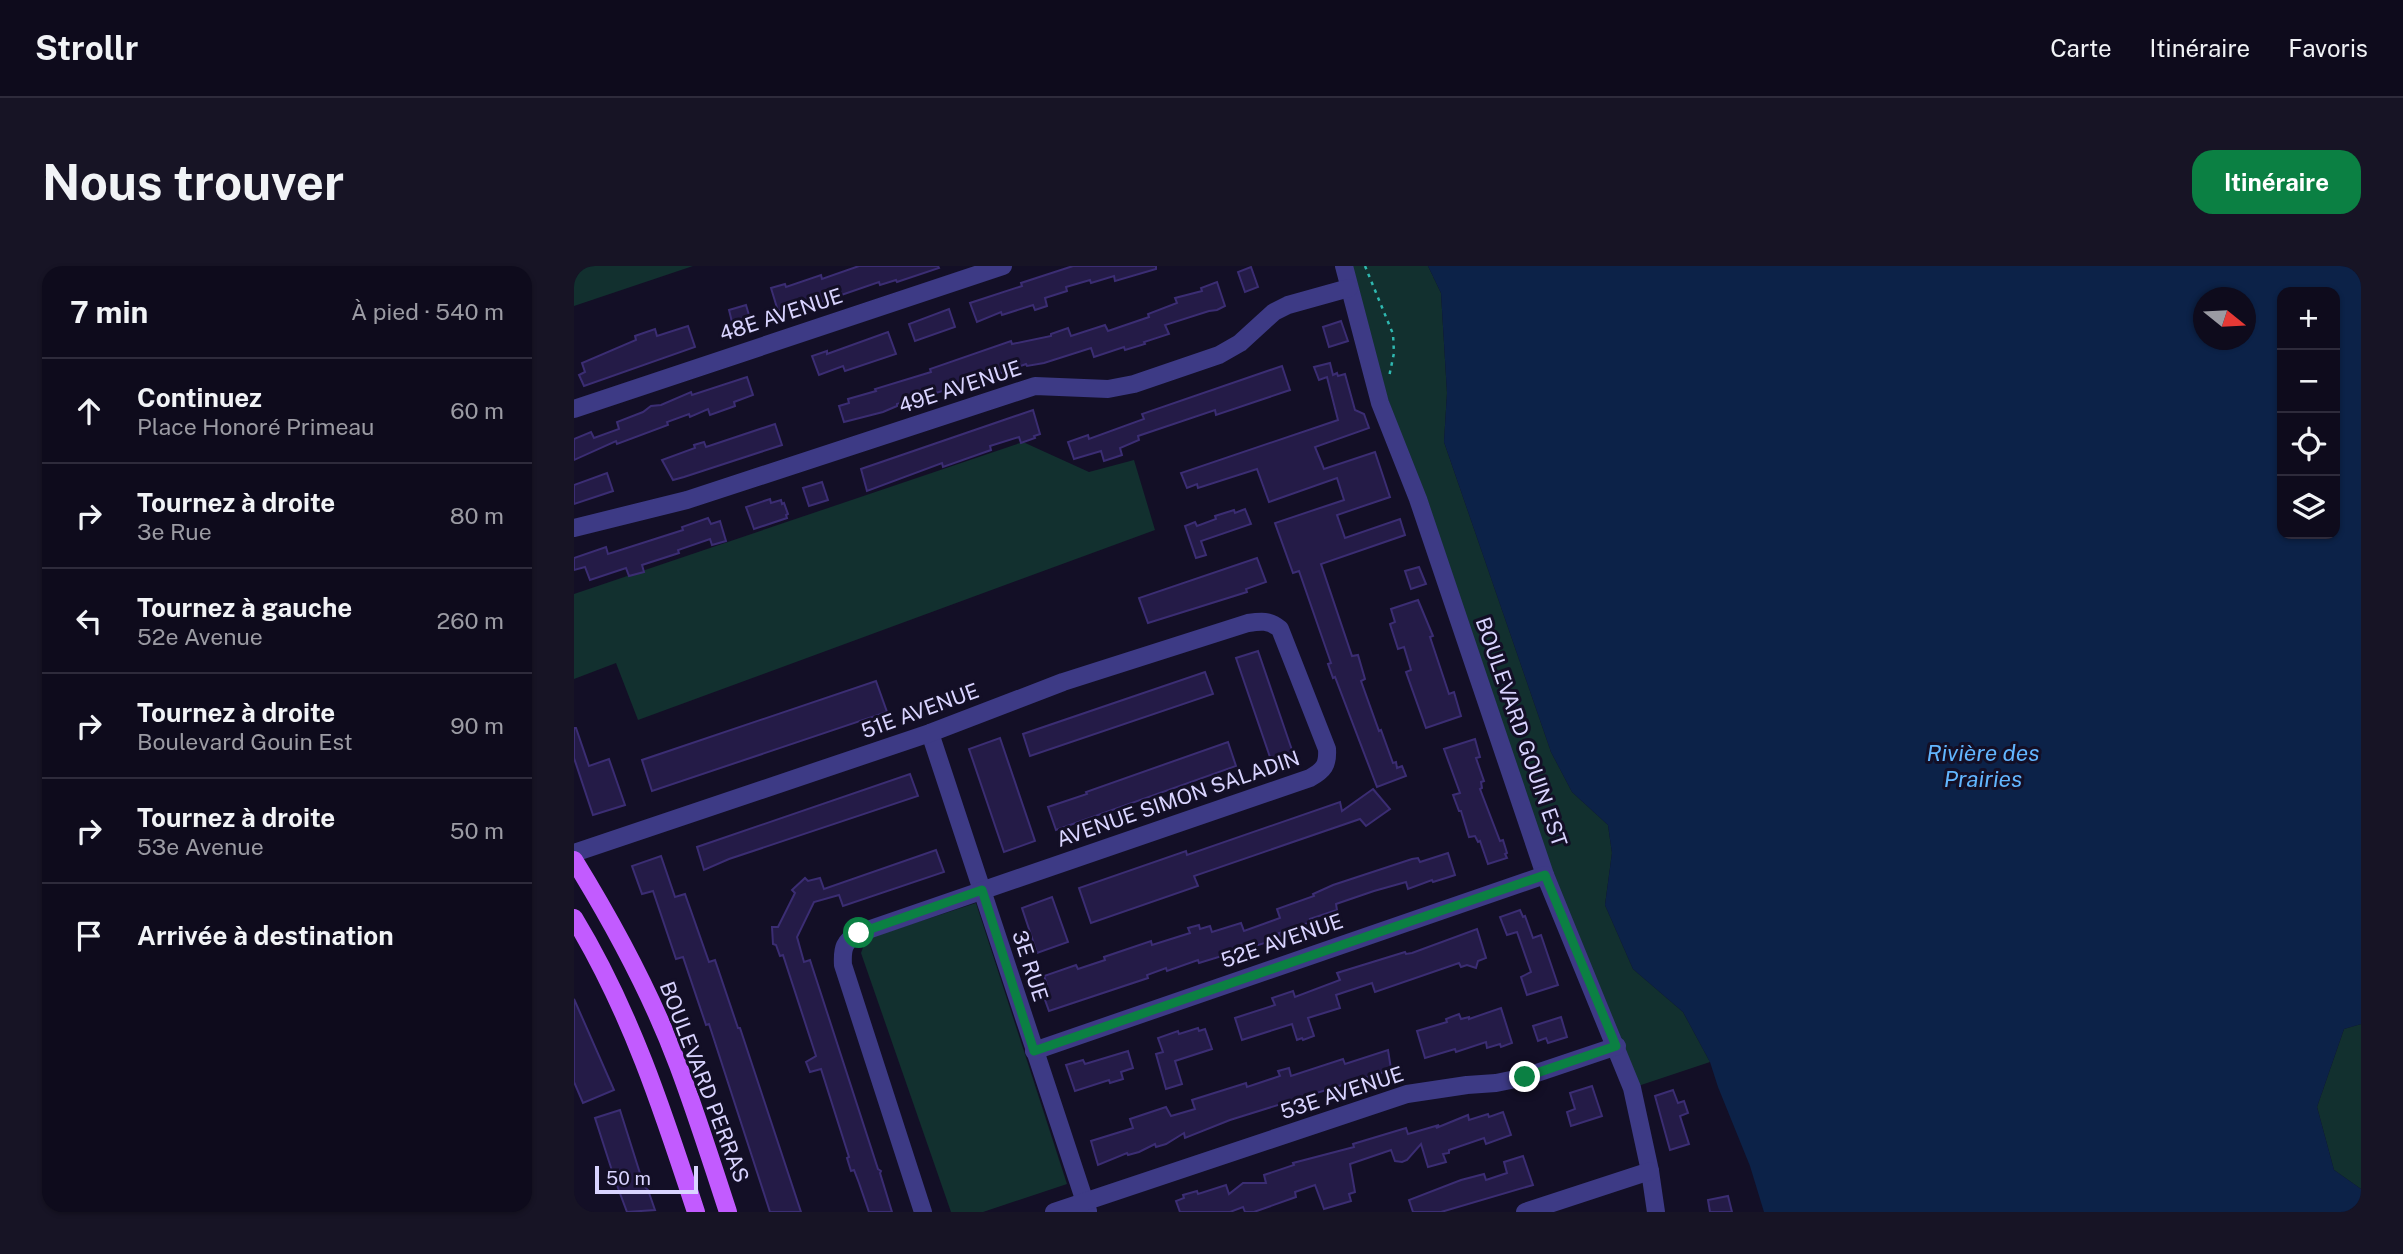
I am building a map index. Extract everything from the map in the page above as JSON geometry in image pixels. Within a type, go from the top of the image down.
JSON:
[{"type":"main road","name":"BOULEVARD PERRAS","points":[[574,860],[643,984],[677,1062],[728,1212]]},
{"type":"main road","points":[[574,918],[619,1004],[644,1060],[696,1212]]},
{"type":"street","name":"48E AVENUE","points":[[574,409],[1003,266]]},
{"type":"street","name":"BOULEVARD GOUIN EST","points":[[1343,266],[1380,403],[1418,499],[1545,875],[1632,1088],[1656,1212]]},
{"type":"street","name":"49E AVENUE","points":[[574,528],[687,500],[1035,386],[1108,389],[1134,384],[1219,355],[1240,343],[1275,312],[1288,305],[1349,288]]},
{"type":"street","name":"51E AVENUE","points":[[574,853],[930,733],[1063,682],[1248,623],[1264,620],[1280,629]]},
{"type":"street","name":"AVENUE SIMON SALADIN","points":[[982,890],[1322,772],[1328,760],[1327,749],[1280,629]]},
{"type":"street","name":"3E RUE","points":[[930,733],[1086,1207]]},
{"type":"street","name":"52E AVENUE","points":[[1034,1051],[1545,875]]},
{"type":"street","points":[[923,1212],[843,965],[842,950],[848,939],[859,933],[982,890]]},
{"type":"street","name":"53E AVENUE","points":[[1054,1212],[1086,1207],[1407,1094],[1525,1077],[1616,1046]]},
{"type":"street","points":[[1525,1212],[1650,1171]]},
{"type":"path","points":[[1365,266],[1393,334],[1394,354],[1389,377]]},
{"type":"green space","points":[[574,266],[693,266],[574,306]]},
{"type":"green space","points":[[1344,266],[1428,266],[1441,293],[1447,393],[1444,442],[1551,752],[1572,792],[1608,825],[1612,853],[1605,905],[1633,969],[1683,1012],[1710,1062],[1632,1088],[1545,875]]},
{"type":"green space","points":[[1023,442],[1089,472],[1134,460],[1155,530],[638,720],[616,663],[574,679],[574,594]]},
{"type":"green space","points":[[976,903],[1067,1184],[983,1212],[951,1212],[861,953],[866,939]]},
{"type":"green space","points":[[2361,1024],[2361,1189],[2334,1170],[2317,1107],[2344,1029]]},
{"type":"water","name":"Rivière des Prairies","points":[[1428,266],[2361,266],[2361,1024],[2344,1029],[2317,1107],[2334,1170],[2361,1189],[2361,1212],[1764,1212],[1750,1166],[1710,1062],[1683,1012],[1633,969],[1605,905],[1612,853],[1608,825],[1572,792],[1551,752],[1444,442],[1447,393],[1441,293]]},
{"type":"building","points":[[859,266],[939,268],[897,282],[896,280],[880,285],[879,282],[818,303],[805,303],[778,311],[771,288],[785,284],[786,287],[821,275],[822,279]]},
{"type":"building","points":[[1073,266],[1156,266],[1156,269],[1115,281],[1114,276],[1066,287],[1067,291],[1045,298],[1047,306],[1035,310],[1033,305],[1002,315],[1001,312],[977,322],[970,303]]},
{"type":"building","points":[[1251,267],[1258,287],[1245,292],[1238,272]]},
{"type":"building","points":[[1217,282],[1225,306],[1165,325],[1169,334],[1144,342],[1145,344],[1125,350],[1124,347],[1094,357],[1091,348],[1044,363],[1026,364],[1001,373],[997,371],[897,404],[883,412],[844,422],[839,406],[849,403],[848,399],[931,372],[930,369],[1011,341],[1012,344],[1051,336],[1068,328],[1071,336],[1105,325],[1108,331],[1149,317],[1148,314],[1177,303],[1175,298],[1202,291],[1201,288]]},
{"type":"building","points":[[746,305],[752,325],[734,330],[729,310]]},
{"type":"building","points":[[949,309],[955,327],[915,341],[909,324]]},
{"type":"building","points":[[1341,321],[1348,341],[1329,347],[1323,327]]},
{"type":"building","points":[[688,326],[695,347],[584,386],[579,375],[585,372],[582,363],[655,329],[657,336]]},
{"type":"building","points":[[888,332],[896,354],[845,371],[843,366],[819,375],[812,356],[827,351],[827,354]]},
{"type":"building","points":[[1330,363],[1333,375],[1345,374],[1355,410],[1364,414],[1369,428],[1315,447],[1324,469],[1375,452],[1390,497],[1337,515],[1345,538],[1400,519],[1405,535],[1321,564],[1352,656],[1358,655],[1365,679],[1361,681],[1379,731],[1381,730],[1393,763],[1396,762],[1397,768],[1402,766],[1406,776],[1377,787],[1335,677],[1333,678],[1328,664],[1331,663],[1299,571],[1293,573],[1275,523],[1344,500],[1337,478],[1269,502],[1257,469],[1198,488],[1197,484],[1187,488],[1181,473],[1338,420],[1327,377],[1319,380],[1314,367]]},
{"type":"building","points":[[1282,366],[1290,390],[1216,415],[1215,410],[1138,436],[1139,440],[1120,448],[1122,455],[1104,461],[1101,451],[1074,459],[1068,442],[1088,435],[1089,439],[1144,419],[1142,414]]},
{"type":"building","points":[[747,377],[753,395],[734,402],[735,406],[710,415],[708,409],[690,417],[689,414],[667,422],[668,425],[617,444],[616,441],[574,460],[574,439],[591,432],[594,438],[619,429],[617,422],[651,406]]},
{"type":"building","points":[[1033,410],[1040,434],[1034,436],[1035,438],[1021,443],[1019,437],[990,446],[991,450],[943,467],[942,463],[867,491],[861,469]]},
{"type":"building","points":[[775,424],[782,445],[684,477],[673,480],[662,460],[695,448],[694,445],[704,442],[706,447]]},
{"type":"building","points":[[607,473],[613,491],[574,504],[574,485]]},
{"type":"building","points":[[822,482],[828,500],[809,506],[803,488]]},
{"type":"building","points":[[770,499],[771,503],[781,500],[782,504],[784,503],[787,518],[754,529],[746,507]]},
{"type":"building","points":[[1245,509],[1251,524],[1201,541],[1206,555],[1196,558],[1185,526],[1195,522],[1197,526],[1216,519],[1215,516]]},
{"type":"building","points":[[708,518],[711,524],[720,521],[726,541],[712,545],[710,539],[678,550],[679,553],[642,565],[644,572],[629,576],[626,568],[590,580],[585,567],[574,570],[574,558],[606,547],[608,554],[683,530],[682,527]]},
{"type":"building","points":[[1257,558],[1266,582],[1246,589],[1247,592],[1148,623],[1139,598]]},
{"type":"building","points":[[1419,567],[1426,584],[1411,589],[1405,571]]},
{"type":"building","points":[[1418,600],[1433,636],[1430,637],[1449,694],[1454,692],[1461,716],[1426,728],[1406,672],[1411,670],[1404,647],[1398,649],[1390,624],[1395,622],[1391,609]]},
{"type":"building","points":[[1258,651],[1293,753],[1271,760],[1236,658]]},
{"type":"building","points":[[1205,672],[1213,694],[1030,756],[1023,734]]},
{"type":"building","points":[[876,681],[887,712],[652,791],[642,760]]},
{"type":"building","points":[[574,728],[589,766],[609,759],[625,805],[593,815],[574,758]]},
{"type":"building","points":[[1000,738],[1035,841],[1004,852],[969,749]]},
{"type":"building","points":[[1475,739],[1480,757],[1476,758],[1484,781],[1481,782],[1480,789],[1507,853],[1507,858],[1488,864],[1480,841],[1478,842],[1475,836],[1469,837],[1459,811],[1453,795],[1460,793],[1444,749]]},
{"type":"building","points":[[1228,742],[1236,766],[1056,830],[1048,807]]},
{"type":"building","points":[[910,774],[918,796],[729,859],[704,870],[697,847]]},
{"type":"building","points":[[1373,789],[1390,809],[1366,826],[1360,819],[1194,876],[1198,886],[1091,923],[1079,888],[1186,851],[1187,855],[1340,802],[1342,811]]},
{"type":"building","points":[[936,850],[944,872],[843,906],[839,895],[814,902],[797,937],[804,962],[810,960],[878,1169],[881,1171],[892,1212],[869,1212],[854,1170],[851,1171],[821,1069],[810,1072],[806,1062],[816,1056],[783,955],[780,956],[773,944],[772,927],[778,927],[795,893],[792,890],[805,878],[808,881],[820,878],[824,889]]},
{"type":"building","points":[[1448,853],[1455,875],[1408,889],[1406,882],[1374,891],[1336,904],[1337,910],[1279,933],[1281,938],[1199,963],[1198,960],[1167,971],[1166,968],[1147,975],[1148,978],[1049,1011],[1040,986],[1047,984],[1044,976],[1076,965],[1078,969],[1151,941],[1152,945],[1190,933],[1188,928],[1199,925],[1200,929],[1210,926],[1212,932],[1241,923],[1244,931],[1280,918],[1277,909],[1314,896],[1313,894],[1333,885],[1412,859],[1418,858],[1420,862]]},
{"type":"building","points":[[661,856],[675,897],[685,894],[709,962],[715,960],[801,1212],[770,1212],[709,1024],[706,1025],[683,957],[676,959],[653,891],[642,894],[632,866]]},
{"type":"building","points":[[1052,897],[1068,942],[1037,953],[1022,908]]},
{"type":"building","points":[[1520,910],[1533,938],[1541,935],[1558,985],[1527,995],[1521,977],[1531,972],[1517,932],[1507,935],[1500,917]]},
{"type":"building","points":[[1477,929],[1486,958],[1478,961],[1476,968],[1467,965],[1461,967],[1459,963],[1375,992],[1372,983],[1336,995],[1340,1008],[1308,1018],[1314,1036],[1303,1040],[1297,1040],[1292,1024],[1242,1040],[1235,1018],[1275,1005],[1272,998],[1293,991],[1295,997],[1340,980],[1337,973],[1405,952],[1412,953]]},
{"type":"building","points":[[574,999],[614,1090],[583,1103],[574,1082]]},
{"type":"building","points":[[1501,1008],[1512,1043],[1487,1048],[1486,1042],[1425,1058],[1417,1031],[1447,1022],[1446,1019],[1459,1014],[1461,1019],[1469,1019]]},
{"type":"building","points":[[1561,1017],[1567,1037],[1548,1043],[1546,1038],[1538,1041],[1533,1026]]},
{"type":"building","points":[[1198,1028],[1199,1031],[1205,1029],[1212,1049],[1175,1061],[1182,1084],[1166,1089],[1156,1054],[1163,1052],[1158,1038]]},
{"type":"building","points":[[1388,1050],[1391,1069],[1384,1072],[1230,1120],[1185,1138],[1184,1133],[1166,1144],[1156,1147],[1155,1144],[1098,1165],[1091,1141],[1133,1128],[1130,1119],[1166,1107],[1171,1116],[1195,1109],[1192,1100],[1246,1083],[1247,1087],[1280,1076],[1278,1071],[1289,1068],[1291,1076],[1343,1059],[1345,1064]]},
{"type":"building","points":[[1128,1051],[1133,1068],[1121,1072],[1123,1079],[1110,1083],[1109,1080],[1075,1091],[1066,1065],[1083,1060],[1085,1064]]},
{"type":"building","points":[[1592,1086],[1602,1116],[1571,1126],[1567,1112],[1575,1109],[1570,1093]]},
{"type":"building","points":[[1673,1090],[1678,1103],[1684,1101],[1688,1113],[1680,1116],[1689,1144],[1670,1150],[1655,1096]]},
{"type":"building","points":[[620,1110],[644,1186],[655,1210],[627,1212],[615,1180],[595,1118]]},
{"type":"building","points":[[1503,1112],[1511,1135],[1486,1144],[1484,1138],[1449,1150],[1449,1153],[1443,1154],[1446,1162],[1428,1167],[1421,1144],[1402,1162],[1395,1161],[1391,1150],[1350,1164],[1355,1192],[1349,1194],[1351,1201],[1324,1209],[1315,1185],[1295,1192],[1296,1197],[1254,1212],[1245,1212],[1243,1207],[1230,1212],[1180,1212],[1176,1201],[1184,1198],[1183,1195],[1197,1191],[1198,1194],[1226,1185],[1229,1194],[1243,1183],[1266,1183],[1264,1175],[1294,1165],[1293,1163],[1354,1147],[1353,1144],[1406,1128],[1408,1134],[1439,1125],[1436,1128],[1468,1115],[1469,1120]]},
{"type":"building","points":[[1523,1156],[1533,1185],[1441,1212],[1413,1212],[1409,1200],[1461,1180],[1484,1174],[1486,1180],[1507,1173],[1504,1162]]},
{"type":"building","points":[[1728,1196],[1732,1212],[1710,1212],[1708,1200]]},
{"type":"route","points":[[859,933],[982,890],[1034,1051],[1545,875],[1616,1046],[1525,1077]]}]
